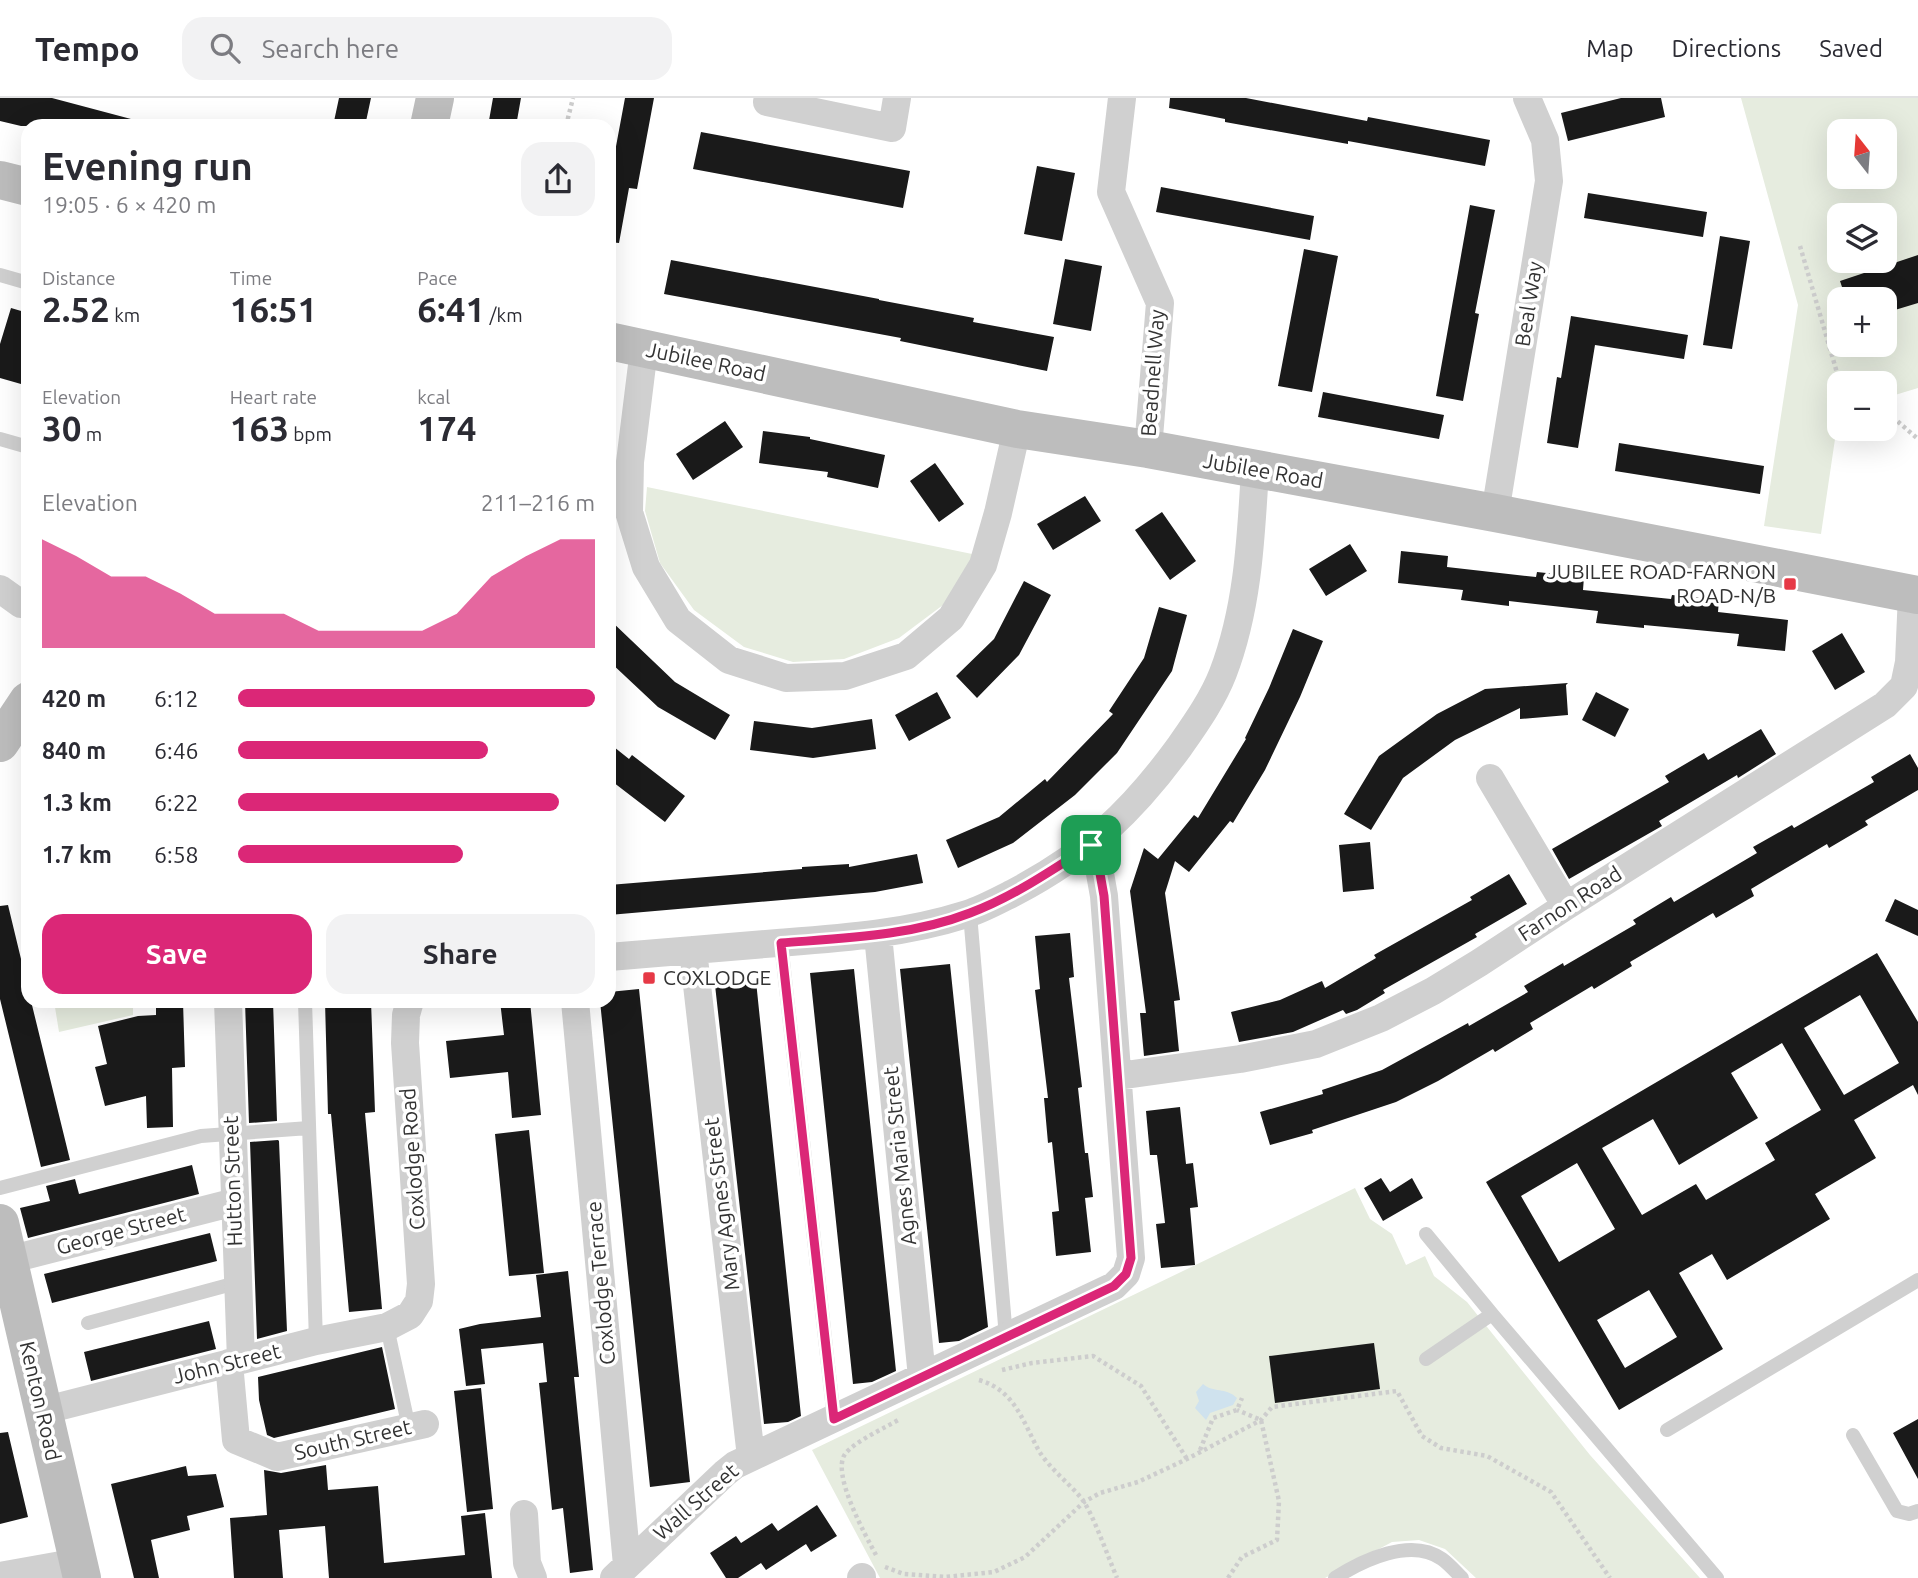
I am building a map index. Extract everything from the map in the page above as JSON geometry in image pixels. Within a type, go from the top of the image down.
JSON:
[{"type":"street","points":[[430,119],[435,98]]},
{"type":"street","points":[[761,99],[892,128],[897,98]]},
{"type":"street","name":"Beadnell Way","points":[[1122,98],[1111,192],[1160,303],[1148,449]]},
{"type":"street","name":"Beal Way","points":[[1495,513],[1549,181],[1545,141],[1527,98]]},
{"type":"street","points":[[0,180],[21,185]]},
{"type":"street","points":[[627,345],[629,512],[646,567],[678,620],[729,660],[786,678],[845,676],[906,656],[951,618],[983,565],[1017,429]]},
{"type":"street","name":"Jubilee Road","points":[[627,345],[1017,429],[1148,449],[1915,594]]},
{"type":"street","points":[[616,956],[878,935],[970,914],[1039,879],[1091,845],[1123,816],[1157,776],[1198,720],[1223,675],[1238,625],[1250,551],[1255,470]]},
{"type":"street","name":"Farnon Road","points":[[1118,1076],[1240,1059],[1316,1044],[1381,1018],[1433,991],[1885,705],[1904,686],[1909,662],[1915,594]]},
{"type":"street","points":[[0,743],[21,712]]},
{"type":"street","points":[[1490,778],[1566,906]]},
{"type":"street","points":[[1091,845],[1104,896],[1118,1076]]},
{"type":"street","name":"Agnes Maria Street","points":[[878,935],[922,1377]]},
{"type":"street","name":"Mary Agnes Street","points":[[693,950],[751,1457]]},
{"type":"street","name":"Hutton Street","points":[[228,1008],[236,1283],[235,1362]]},
{"type":"street","name":"Coxlodge Road","points":[[399,1321],[419,1301],[421,1284],[405,1043],[408,1008]]},
{"type":"street","name":"Coxlodge Terrace","points":[[577,1008],[620,1571]]},
{"type":"street","name":"Wall Street","points":[[620,1571],[725,1473],[751,1457],[1114,1286],[1126,1274],[1131,1258],[1118,1076]]},
{"type":"street","name":"George Street","points":[[8,1260],[234,1202]]},
{"type":"street","name":"Kenton Road","points":[[0,1223],[80,1570]]},
{"type":"street","name":"John Street","points":[[42,1411],[399,1321]]},
{"type":"street","name":"South Street","points":[[235,1362],[236,1440],[276,1457],[417,1426]]},
{"type":"street","points":[[524,1514],[527,1563],[533,1578]]},
{"type":"street","points":[[0,1576],[80,1570]]},
{"type":"lane","points":[[0,275],[21,281]]},
{"type":"lane","points":[[0,439],[21,445]]},
{"type":"lane","points":[[970,914],[1006,1337]]},
{"type":"lane","points":[[781,943],[834,1419]]},
{"type":"lane","points":[[305,1008],[316,1341]]},
{"type":"lane","points":[[0,1188],[201,1136],[309,1128]]},
{"type":"lane","points":[[1426,1234],[1717,1578]]},
{"type":"lane","points":[[1667,1430],[1918,1280]]},
{"type":"lane","points":[[88,1323],[236,1283]]},
{"type":"lane","points":[[1426,1359],[1492,1314]]},
{"type":"lane","points":[[399,1321],[417,1426]]},
{"type":"lane","points":[[1853,1434],[1897,1511],[1909,1514],[1918,1511]]},
{"type":"lane","points":[[1335,1578],[1376,1557],[1414,1549],[1441,1558],[1462,1578]]},
{"type":"path","points":[[568,119],[573,98]]},
{"type":"path","points":[[1800,246],[1836,371]]},
{"type":"path","points":[[1897,421],[1918,439]]},
{"type":"path","points":[[996,1372],[1032,1363],[1093,1356],[1141,1385],[1187,1459]]},
{"type":"path","points":[[985,1375],[973,1378],[994,1384],[1012,1402],[1028,1426],[1040,1453],[1084,1502],[1117,1578]]},
{"type":"path","points":[[902,1418],[851,1448],[842,1460],[842,1474],[856,1518],[881,1565],[904,1574],[946,1577],[994,1572],[1025,1557],[1084,1502],[1100,1493],[1138,1482],[1187,1459],[1261,1420],[1272,1407],[1397,1391],[1422,1436],[1441,1448],[1486,1455],[1550,1492],[1610,1578]]},
{"type":"path","points":[[1237,1410],[1242,1398]]},
{"type":"path","points":[[1200,1451],[1213,1419],[1237,1410],[1261,1420]]},
{"type":"path","points":[[1228,1578],[1242,1557],[1277,1540],[1279,1501],[1261,1420]]},
{"type":"shaded area","points":[[1741,98],[1918,98],[1918,388],[1897,394],[1897,371],[1827,371],[1827,441],[1835,441],[1821,534],[1764,526],[1798,305]]},
{"type":"shaded area","points":[[647,487],[977,555],[943,605],[899,638],[844,659],[793,662],[744,647],[694,610],[660,563],[645,511]]},
{"type":"shaded area","points":[[55,1008],[133,1008],[133,1015],[59,1032]]},
{"type":"shaded area","points":[[1355,1188],[1370,1219],[1392,1234],[1406,1265],[1425,1256],[1434,1276],[1467,1302],[1590,1455],[1700,1578],[1476,1578],[1445,1549],[1419,1540],[1392,1542],[1325,1578],[880,1578],[812,1450]]},
{"type":"water","points":[[1203,1384],[1228,1392],[1237,1398],[1233,1405],[1210,1413],[1206,1420],[1195,1408],[1199,1401],[1196,1392]]},
{"type":"building","points":[[0,98],[52,98],[131,119],[21,119],[21,126],[0,121]]},
{"type":"building","points":[[339,98],[371,98],[366,119],[334,119]]},
{"type":"building","points":[[493,98],[521,98],[517,119],[489,119]]},
{"type":"building","points":[[625,98],[654,98],[637,189],[629,188],[619,243],[616,243],[616,146]]},
{"type":"building","points":[[1170,98],[1246,98],[1367,121],[1368,117],[1490,140],[1485,166],[1225,122],[1225,119],[1169,108]]},
{"type":"building","points":[[1621,98],[1661,98],[1665,117],[1568,141],[1561,113]]},
{"type":"building","points":[[701,132],[910,171],[903,208],[693,169]]},
{"type":"building","points":[[1037,166],[1075,173],[1062,241],[1024,234]]},
{"type":"building","points":[[1161,187],[1314,216],[1310,240],[1156,212]]},
{"type":"building","points":[[1588,193],[1707,212],[1703,237],[1584,218]]},
{"type":"building","points":[[1470,205],[1495,210],[1475,313],[1479,314],[1463,401],[1436,396]]},
{"type":"building","points":[[1720,236],[1750,241],[1732,349],[1703,345]]},
{"type":"building","points":[[1304,249],[1338,256],[1312,392],[1278,386]]},
{"type":"building","points":[[1918,255],[1918,303],[1897,309],[1897,287],[1842,287],[1840,281],[1864,273],[1897,273],[1897,262]]},
{"type":"building","points":[[1065,259],[1102,266],[1091,331],[1053,324]]},
{"type":"building","points":[[671,260],[974,318],[973,322],[1054,337],[1047,371],[900,341],[901,338],[664,294]]},
{"type":"building","points":[[11,308],[21,311],[21,384],[0,378],[0,344]]},
{"type":"building","points":[[1571,316],[1688,335],[1684,359],[1595,345],[1578,448],[1547,443],[1557,377],[1561,378]]},
{"type":"building","points":[[1323,392],[1444,415],[1439,439],[1318,417]]},
{"type":"building","points":[[725,421],[743,447],[693,480],[676,454]]},
{"type":"building","points":[[763,431],[810,437],[885,455],[878,488],[827,477],[828,472],[759,463]]},
{"type":"building","points":[[1619,443],[1764,466],[1760,494],[1615,471]]},
{"type":"building","points":[[935,463],[964,504],[939,522],[910,481]]},
{"type":"building","points":[[1085,496],[1101,521],[1053,550],[1037,524]]},
{"type":"building","points":[[1162,512],[1196,561],[1170,580],[1135,530]]},
{"type":"building","points":[[1350,544],[1367,571],[1326,596],[1309,569]]},
{"type":"building","points":[[1401,551],[1448,556],[1447,567],[1536,577],[1537,572],[1584,577],[1583,590],[1671,599],[1672,595],[1719,600],[1718,612],[1788,620],[1785,651],[1737,646],[1739,634],[1596,623],[1598,611],[1509,601],[1509,606],[1461,600],[1463,590],[1398,583]]},
{"type":"building","points":[[1024,581],[1051,595],[1019,655],[977,698],[956,676],[994,639]]},
{"type":"building","points":[[1159,607],[1187,615],[1172,671],[1117,753],[1075,795],[1013,843],[958,868],[946,840],[999,817],[1045,779],[1047,782],[1113,714],[1109,711],[1144,658]]},
{"type":"building","points":[[616,626],[675,682],[730,715],[715,740],[658,707],[616,668]]},
{"type":"building","points":[[1293,629],[1323,641],[1265,770],[1233,823],[1230,821],[1189,872],[1175,861],[1165,893],[1180,1000],[1174,1001],[1179,1051],[1144,1056],[1140,1013],[1146,1013],[1130,891],[1144,848],[1158,859],[1194,815],[1198,818],[1246,739]]},
{"type":"building","points":[[1842,633],[1865,672],[1835,690],[1812,651]]},
{"type":"building","points":[[1568,683],[1568,715],[1520,719],[1520,708],[1455,740],[1403,778],[1371,830],[1344,814],[1379,756],[1437,714],[1485,689]]},
{"type":"building","points":[[937,692],[951,718],[909,741],[895,715]]},
{"type":"building","points":[[1596,692],[1629,709],[1615,737],[1582,720]]},
{"type":"building","points":[[872,719],[876,749],[813,758],[750,750],[754,721],[812,728]]},
{"type":"building","points":[[1761,729],[1776,754],[1659,821],[1662,826],[1569,879],[1552,849],[1669,782],[1665,776],[1704,753],[1708,760]]},
{"type":"building","points":[[616,749],[629,759],[632,755],[685,796],[665,822],[616,784]]},
{"type":"building","points":[[1910,754],[1918,768],[1918,790],[1865,821],[1868,825],[1829,848],[1827,844],[1751,889],[1754,896],[1716,918],[1713,913],[1630,962],[1632,966],[1530,1023],[1533,1029],[1495,1052],[1493,1049],[1396,1102],[1312,1130],[1313,1133],[1270,1145],[1260,1112],[1323,1094],[1322,1090],[1382,1070],[1468,1023],[1469,1026],[1528,992],[1524,986],[1636,924],[1633,920],[1671,897],[1674,902],[1757,853],[1753,847],[1792,825],[1794,828],[1874,782],[1871,777]]},
{"type":"building","points":[[1370,842],[1374,889],[1343,892],[1339,845]]},
{"type":"building","points":[[917,854],[923,883],[875,892],[616,914],[616,884],[802,867],[849,864],[849,867]]},
{"type":"building","points":[[1509,874],[1527,904],[1475,934],[1477,937],[1383,990],[1385,993],[1357,1010],[1346,1014],[1343,1010],[1293,1032],[1239,1042],[1231,1012],[1280,1000],[1322,981],[1325,988],[1376,958],[1374,955],[1472,900],[1470,897]]},
{"type":"building","points":[[1895,899],[1918,910],[1918,936],[1885,921]]},
{"type":"building","points":[[8,905],[21,959],[21,1008],[33,1008],[70,1160],[41,1167],[0,999],[0,906]]},
{"type":"building","points":[[1070,933],[1074,977],[1069,978],[1082,1087],[1078,1088],[1093,1197],[1085,1198],[1091,1252],[1056,1256],[1052,1212],[1059,1211],[1052,1142],[1048,1143],[1044,1098],[1048,1098],[1035,990],[1040,989],[1035,936]]},
{"type":"building","points":[[1877,953],[1918,1022],[1918,1095],[1913,1085],[1854,1120],[1876,1158],[1815,1194],[1830,1219],[1727,1280],[1712,1254],[1679,1273],[1723,1349],[1619,1410],[1486,1182]],"holes":[[[1860,995],[1899,1063],[1844,1095],[1804,1028]],[[1782,1043],[1821,1110],[1765,1143],[1775,1160],[1706,1200],[1696,1184],[1642,1215],[1602,1148],[1653,1119],[1679,1165],[1758,1118],[1731,1073]],[[1577,1163],[1615,1229],[1559,1262],[1521,1196]],[[1649,1290],[1677,1337],[1625,1368],[1597,1320]]]},
{"type":"building","points":[[950,964],[988,1327],[959,1341],[939,1343],[900,969]]},
{"type":"building","points":[[854,969],[896,1371],[872,1382],[853,1384],[810,973]]},
{"type":"building","points":[[756,981],[801,1416],[788,1422],[764,1424],[715,985]]},
{"type":"building","points":[[639,989],[690,1482],[650,1487],[601,1008],[616,1008],[616,991]]},
{"type":"building","points":[[156,1008],[183,1008],[185,1067],[172,1068],[173,1127],[147,1128],[146,1096],[105,1106],[95,1067],[107,1064],[98,1026],[138,1016],[156,1015]]},
{"type":"building","points":[[245,1008],[273,1008],[277,1121],[249,1123]]},
{"type":"building","points":[[325,1008],[371,1008],[375,1112],[365,1113],[382,1309],[349,1312],[331,1114],[328,1114]]},
{"type":"building","points":[[501,1008],[531,1008],[541,1115],[512,1118],[508,1072],[450,1078],[446,1041],[504,1035]]},
{"type":"building","points":[[1180,1107],[1186,1164],[1193,1163],[1198,1207],[1190,1208],[1195,1265],[1161,1268],[1156,1224],[1165,1223],[1157,1155],[1150,1155],[1146,1111]]},
{"type":"building","points":[[529,1130],[544,1273],[509,1276],[495,1134]]},
{"type":"building","points":[[278,1140],[287,1331],[257,1339],[250,1142]]},
{"type":"building","points":[[192,1165],[199,1194],[28,1238],[20,1208],[50,1201],[46,1186],[75,1179],[79,1194]]},
{"type":"building","points":[[1381,1178],[1390,1192],[1412,1178],[1423,1198],[1383,1221],[1364,1188]]},
{"type":"building","points":[[210,1233],[217,1261],[52,1303],[44,1274]]},
{"type":"building","points":[[568,1271],[579,1377],[574,1377],[593,1570],[570,1573],[563,1508],[552,1510],[539,1383],[547,1382],[543,1343],[481,1349],[485,1384],[466,1386],[459,1329],[541,1317],[536,1275]]},
{"type":"building","points":[[209,1321],[216,1349],[91,1381],[84,1352]]},
{"type":"building","points":[[1374,1343],[1380,1389],[1275,1403],[1269,1356]]},
{"type":"building","points":[[382,1347],[395,1409],[274,1438],[267,1435],[259,1400],[258,1377]]},
{"type":"building","points":[[481,1388],[493,1509],[467,1512],[454,1391]]},
{"type":"building","points":[[1918,1419],[1918,1479],[1893,1433]]},
{"type":"building","points":[[8,1432],[28,1517],[0,1524],[0,1433]]},
{"type":"building","points":[[326,1465],[328,1490],[378,1486],[384,1563],[465,1555],[461,1516],[485,1513],[492,1578],[329,1578],[325,1526],[279,1530],[283,1578],[234,1578],[230,1518],[267,1515],[264,1470],[281,1473]]},
{"type":"building","points":[[186,1466],[188,1476],[216,1474],[224,1507],[187,1516],[190,1530],[151,1540],[159,1578],[134,1578],[111,1484]]},
{"type":"building","points":[[817,1505],[837,1536],[811,1552],[806,1544],[766,1570],[761,1563],[738,1578],[726,1578],[710,1553],[736,1536],[741,1543],[772,1523],[778,1531]]},
{"type":"place","name":"JUBILEE ROAD-FARNON ROAD-N/B","points":[[1790,584]]},
{"type":"place","name":"COXLODGE","points":[[649,978]]},
{"type":"route","points":[[1091,845],[1104,896],[1131,1258],[1126,1274],[1114,1286],[834,1419],[781,943],[878,935],[970,914],[1039,879],[1091,845]]}]
